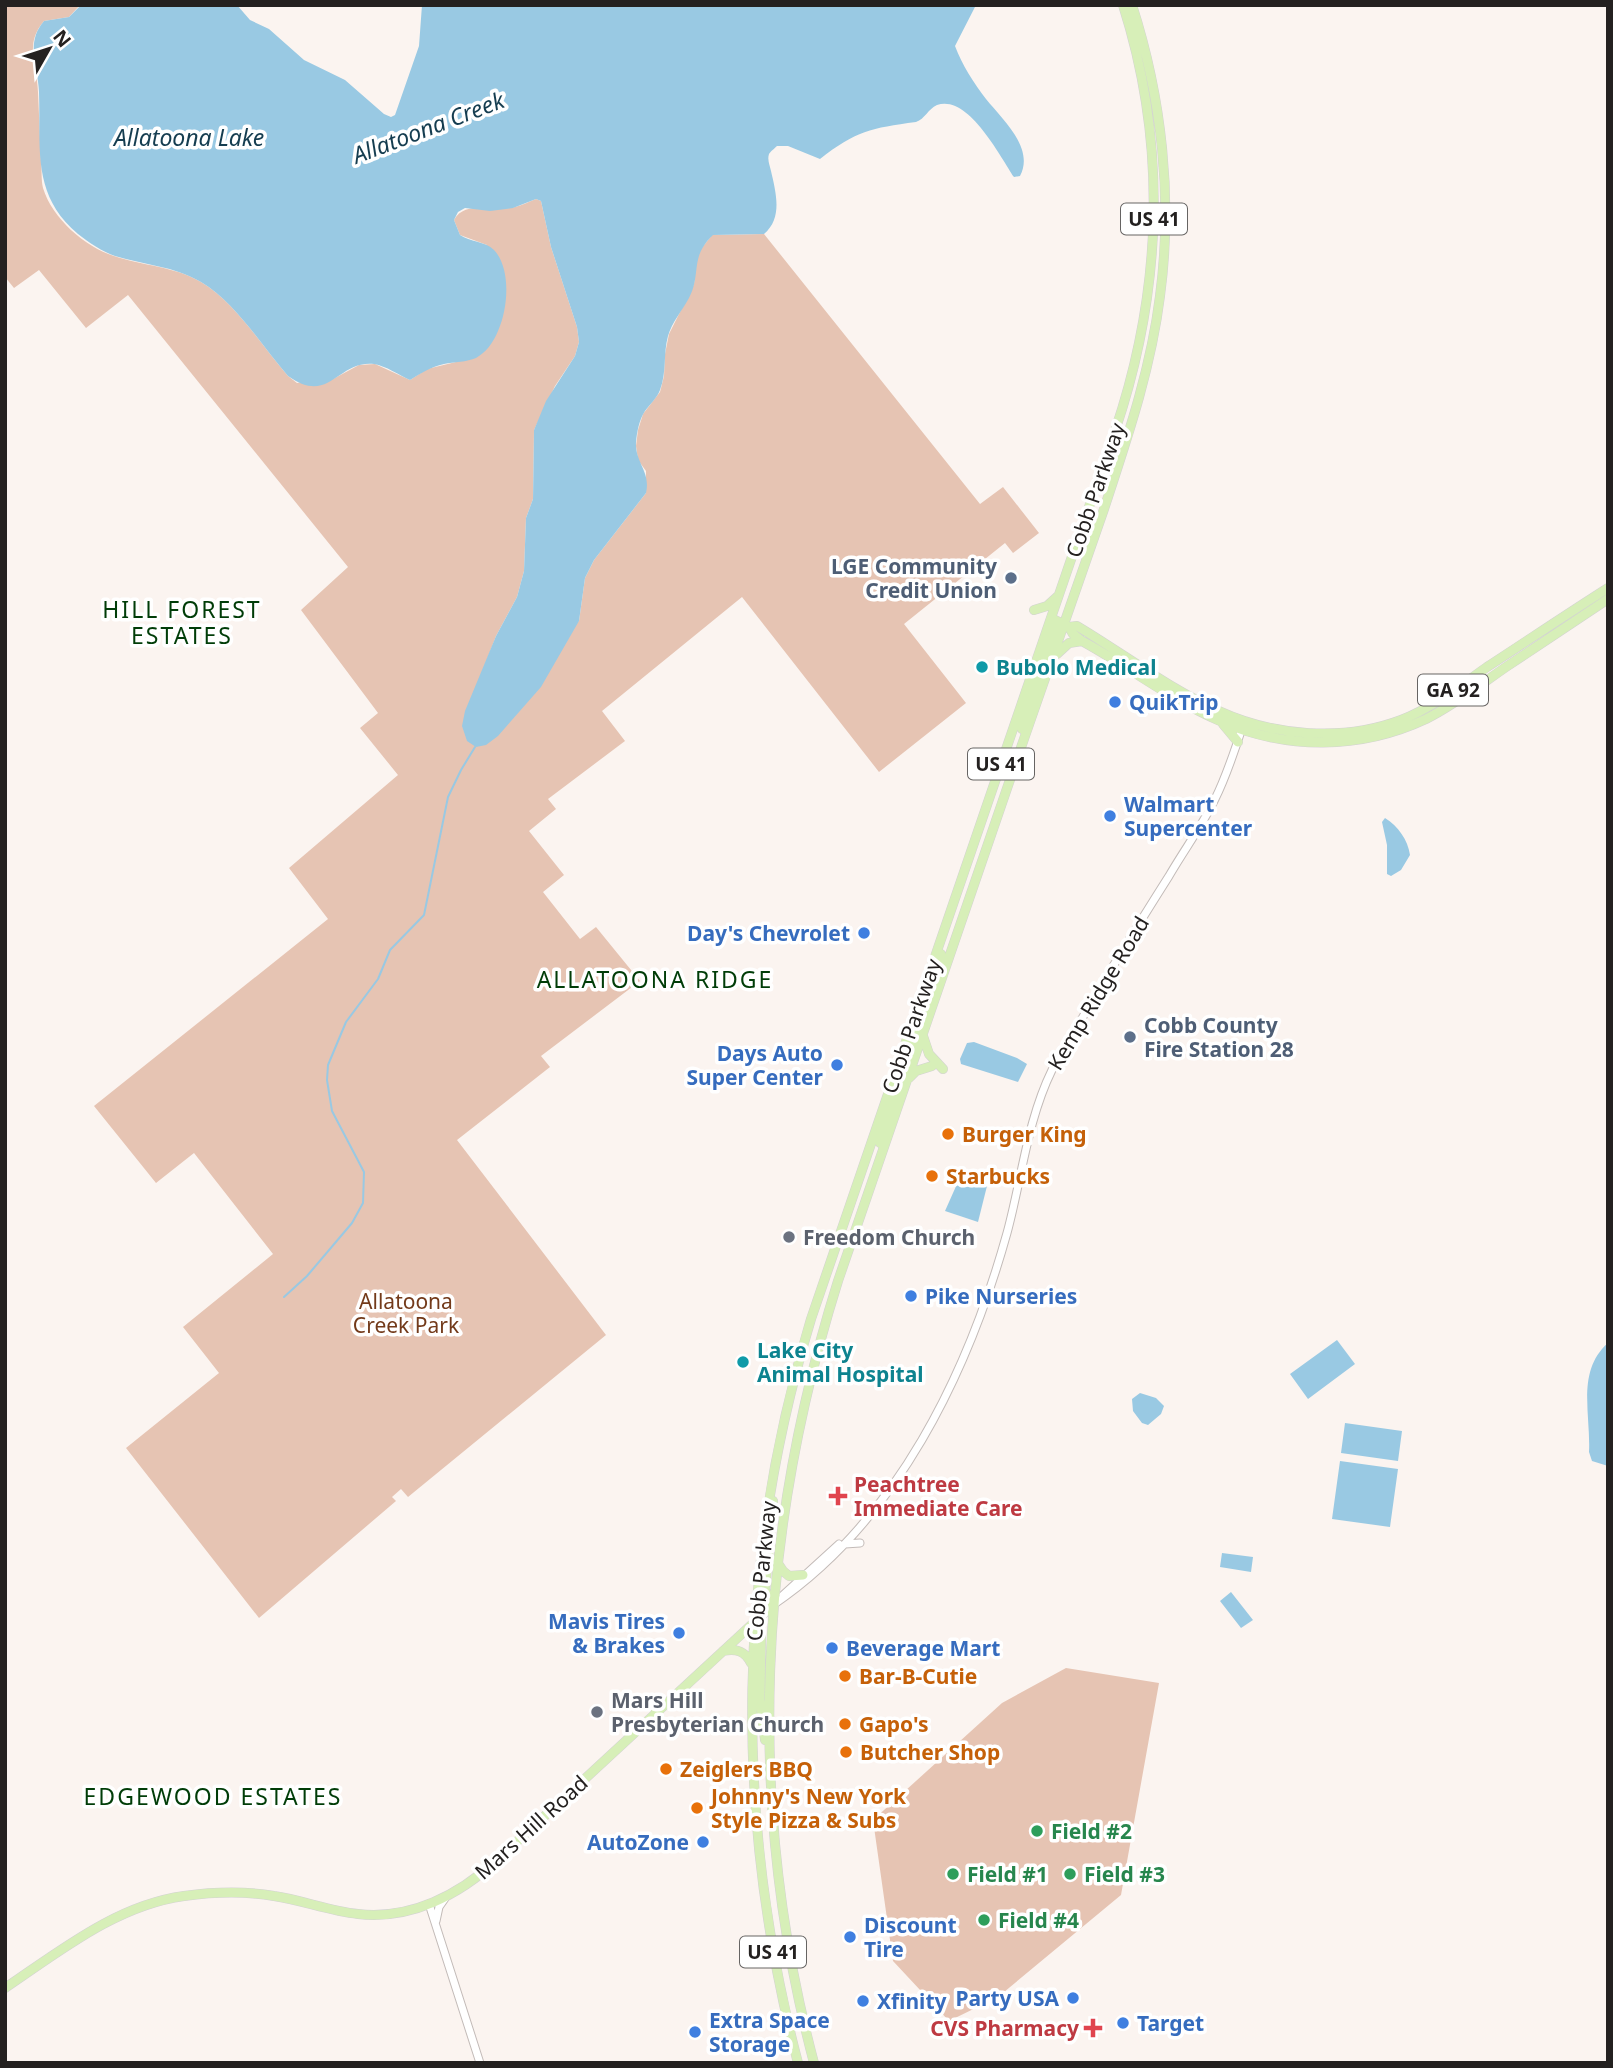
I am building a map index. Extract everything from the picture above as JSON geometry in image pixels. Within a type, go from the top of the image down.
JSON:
[{"type":"main road","name":"Cobb Parkway","points":[[814,2063],[781,1901],[770,1764],[769,1681],[773,1605],[789,1475],[817,1349],[907,1079],[1050,668],[1060,623],[1059,595],[1122,411],[1135,363],[1151,277],[1155,203],[1147,102],[1136,47],[1123,5]]},
{"type":"main road","name":"Cobb Parkway","points":[[798,2063],[778,1979],[760,1864],[753,1770],[754,1621],[772,1483],[783,1422],[805,1340],[896,1052],[905,1041],[1121,459],[1146,375],[1160,296],[1165,203],[1155,98],[1132,5]]},
{"type":"main road","points":[[1155,203],[1165,203]]},
{"type":"main road","name":"GA 92","points":[[1060,623],[1082,641],[1219,721],[1320,733],[1356,731],[1401,720],[1453,690],[1608,588]]},
{"type":"main road","points":[[1034,610],[1047,606],[1059,595]]},
{"type":"main road","name":"GA 92","points":[[1060,623],[1077,626],[1243,725],[1270,738],[1307,743],[1350,740],[1394,732],[1443,709],[1608,599]]},
{"type":"main road","points":[[1022,746],[1022,731],[1028,706],[1060,623]]},
{"type":"main road","points":[[1050,668],[1063,647],[1082,641]]},
{"type":"main road","points":[[1219,721],[1238,742]]},
{"type":"main road","points":[[914,1059],[913,1041],[942,950],[941,938]]},
{"type":"main road","points":[[923,1034],[929,1054],[943,1069]]},
{"type":"main road","points":[[878,1165],[886,1119],[903,1070],[896,1052]]},
{"type":"main road","points":[[907,1079],[916,1071],[932,1066]]},
{"type":"main road","points":[[772,1483],[773,1516],[765,1590],[773,1605]]},
{"type":"main road","points":[[777,1561],[789,1576],[803,1575]]},
{"type":"main road","name":"Mars Hill Road","points":[[5,1988],[79,1937],[132,1911],[175,1898],[200,1894],[260,1894],[368,1915],[397,1913],[447,1896],[485,1871],[773,1605]]},
{"type":"main road","points":[[754,1621],[761,1637],[760,1706],[770,1764]]},
{"type":"main road","points":[[721,1651],[732,1649],[742,1652],[752,1665]]},
{"type":"main road","points":[[635,1701],[654,1706],[664,1704]]},
{"type":"street","name":"Kemp Ridge Road","points":[[852,1534],[901,1474],[953,1380],[969,1346],[994,1273],[1016,1199],[1031,1127],[1052,1069],[1207,814],[1230,765],[1243,725]]},
{"type":"street","points":[[773,1605],[793,1591],[852,1534]]},
{"type":"street","points":[[773,1605],[803,1575],[852,1534]]},
{"type":"street","points":[[844,1544],[860,1543]]},
{"type":"street","points":[[436,1925],[438,1911],[447,1896]]},
{"type":"street","points":[[429,1904],[480,2063]]},
{"type":"green space","name":"Allatoona Creek Park","points":[[5,5],[80,5],[69,17],[44,21],[34,38],[42,185],[54,210],[71,230],[103,252],[169,269],[191,277],[214,291],[237,313],[288,376],[297,383],[333,379],[359,365],[375,364],[410,380],[427,369],[460,361],[487,245],[460,235],[454,220],[464,210],[471,208],[510,208],[536,199],[541,201],[551,247],[577,327],[579,342],[575,356],[555,386],[534,430],[533,499],[526,518],[524,571],[517,597],[496,636],[483,670],[579,621],[585,578],[594,560],[646,493],[646,471],[638,460],[636,446],[638,430],[643,414],[660,392],[669,334],[694,284],[697,254],[712,235],[764,234],[980,504],[1003,487],[1039,533],[1013,553],[1005,543],[904,624],[966,703],[879,772],[742,597],[602,711],[625,741],[548,799],[556,809],[529,831],[564,875],[543,892],[580,939],[596,927],[640,981],[541,1056],[550,1067],[457,1140],[606,1335],[408,1497],[401,1489],[392,1497],[396,1501],[259,1618],[126,1448],[219,1373],[183,1327],[273,1254],[194,1153],[156,1183],[94,1106],[328,919],[289,868],[398,775],[360,728],[378,713],[301,610],[348,567],[128,295],[86,328],[39,270],[14,288],[5,277]]},
{"type":"green space","points":[[1066,1668],[1159,1683],[1121,1895],[998,1997],[949,2021],[893,1961],[873,1820],[1002,1703]]},
{"type":"water","name":"Allatoona Lake","points":[[81,5],[237,5],[250,20],[269,29],[304,60],[345,80],[391,117],[395,115],[419,46],[422,5],[976,5],[955,46],[977,87],[1015,134],[1024,165],[1020,176],[1014,177],[982,129],[971,117],[949,104],[937,105],[916,122],[865,132],[844,142],[820,159],[788,146],[777,146],[770,152],[768,161],[776,205],[774,221],[764,234],[713,235],[701,251],[693,289],[670,331],[660,390],[643,415],[637,434],[636,449],[645,473],[646,493],[594,560],[585,578],[579,621],[541,687],[498,736],[486,745],[476,747],[467,741],[462,726],[465,711],[496,636],[517,597],[524,571],[526,518],[533,499],[534,430],[546,401],[575,356],[579,342],[577,327],[551,247],[541,201],[536,199],[513,208],[490,211],[465,208],[458,212],[454,220],[460,235],[494,250],[505,275],[505,307],[501,324],[495,338],[476,358],[439,365],[410,380],[374,364],[351,368],[324,384],[302,384],[288,376],[237,313],[214,291],[180,272],[115,256],[101,249],[78,234],[52,203],[40,151],[35,38],[44,21],[69,17]]},
{"type":"water","points":[[1385,818],[1402,834],[1410,855],[1401,870],[1391,876],[1387,874],[1387,845],[1382,822]]},
{"type":"water","points":[[974,1042],[1027,1064],[1018,1082],[961,1064],[960,1059],[967,1043]]},
{"type":"water","points":[[961,1175],[987,1186],[978,1222],[945,1211]]},
{"type":"water","points":[[1337,1340],[1355,1364],[1308,1399],[1290,1374]]},
{"type":"water","points":[[1608,1343],[1608,1466],[1592,1461],[1589,1452],[1587,1394],[1592,1367],[1598,1354]]},
{"type":"water","points":[[1140,1393],[1156,1398],[1164,1406],[1161,1414],[1148,1425],[1142,1423],[1133,1411],[1132,1399]]},
{"type":"water","points":[[1345,1423],[1402,1431],[1398,1461],[1341,1453]]},
{"type":"water","points":[[1340,1461],[1398,1469],[1390,1527],[1332,1519]]},
{"type":"water","points":[[1222,1553],[1253,1557],[1251,1572],[1220,1567]]},
{"type":"water","points":[[1231,1592],[1253,1620],[1241,1628],[1220,1601]]},
{"type":"waterway","points":[[284,1297],[307,1276],[352,1223],[363,1203],[364,1172],[332,1111],[327,1080],[328,1065],[346,1022],[378,979],[390,950],[424,915],[448,797],[475,747]]},
{"type":"place","name":"LGE Community Credit Union","points":[[1011,578]]},
{"type":"place","name":"Bubolo Medical","points":[[982,667]]},
{"type":"place","name":"QuikTrip","points":[[1115,702]]},
{"type":"place","name":"Walmart Supercenter","points":[[1110,816]]},
{"type":"place","name":"Day's Chevrolet","points":[[864,933]]},
{"type":"place","name":"Cobb County Fire Station 28","points":[[1130,1037]]},
{"type":"place","name":"Days Auto Super Center","points":[[837,1065]]},
{"type":"place","name":"Burger King","points":[[948,1134]]},
{"type":"place","name":"Starbucks","points":[[932,1176]]},
{"type":"place","name":"Freedom Church","points":[[789,1237]]},
{"type":"place","name":"Pike Nurseries","points":[[911,1296]]},
{"type":"place","name":"Lake City Animal Hospital","points":[[743,1362]]},
{"type":"place","name":"Peachtree Immediate Care","points":[[838,1496]]},
{"type":"place","name":"Mavis Tires & Brakes","points":[[679,1633]]},
{"type":"place","name":"Beverage Mart","points":[[832,1648]]},
{"type":"place","name":"Bar-B-Cutie","points":[[845,1676]]},
{"type":"place","name":"Mars Hill Presbyterian Church","points":[[597,1712]]},
{"type":"place","name":"Gapo's","points":[[845,1724]]},
{"type":"place","name":"Butcher Shop","points":[[846,1752]]},
{"type":"place","name":"Zeiglers BBQ","points":[[666,1769]]},
{"type":"place","name":"Johnny's New York Style Pizza & Subs","points":[[697,1808]]},
{"type":"place","name":"Field #2","points":[[1037,1831]]},
{"type":"place","name":"AutoZone","points":[[703,1842]]},
{"type":"place","name":"Field #1","points":[[953,1874]]},
{"type":"place","name":"Field #3","points":[[1070,1874]]},
{"type":"place","name":"Field #4","points":[[984,1920]]},
{"type":"place","name":"Discount Tire","points":[[850,1937]]},
{"type":"place","name":"Party USA","points":[[1073,1998]]},
{"type":"place","name":"Xfinity","points":[[863,2001]]},
{"type":"place","name":"Target","points":[[1123,2023]]},
{"type":"place","name":"CVS Pharmacy","points":[[1093,2028]]},
{"type":"place","name":"Extra Space Storage","points":[[695,2032]]},
{"type":"district","name":"HILL FOREST ESTATES","points":[[182,622]]},
{"type":"district","name":"ALLATOONA RIDGE","points":[[655,979]]},
{"type":"district","name":"EDGEWOOD ESTATES","points":[[213,1796]]},
{"type":"water label","name":"Allatoona Creek","points":[[428,127]]}]
